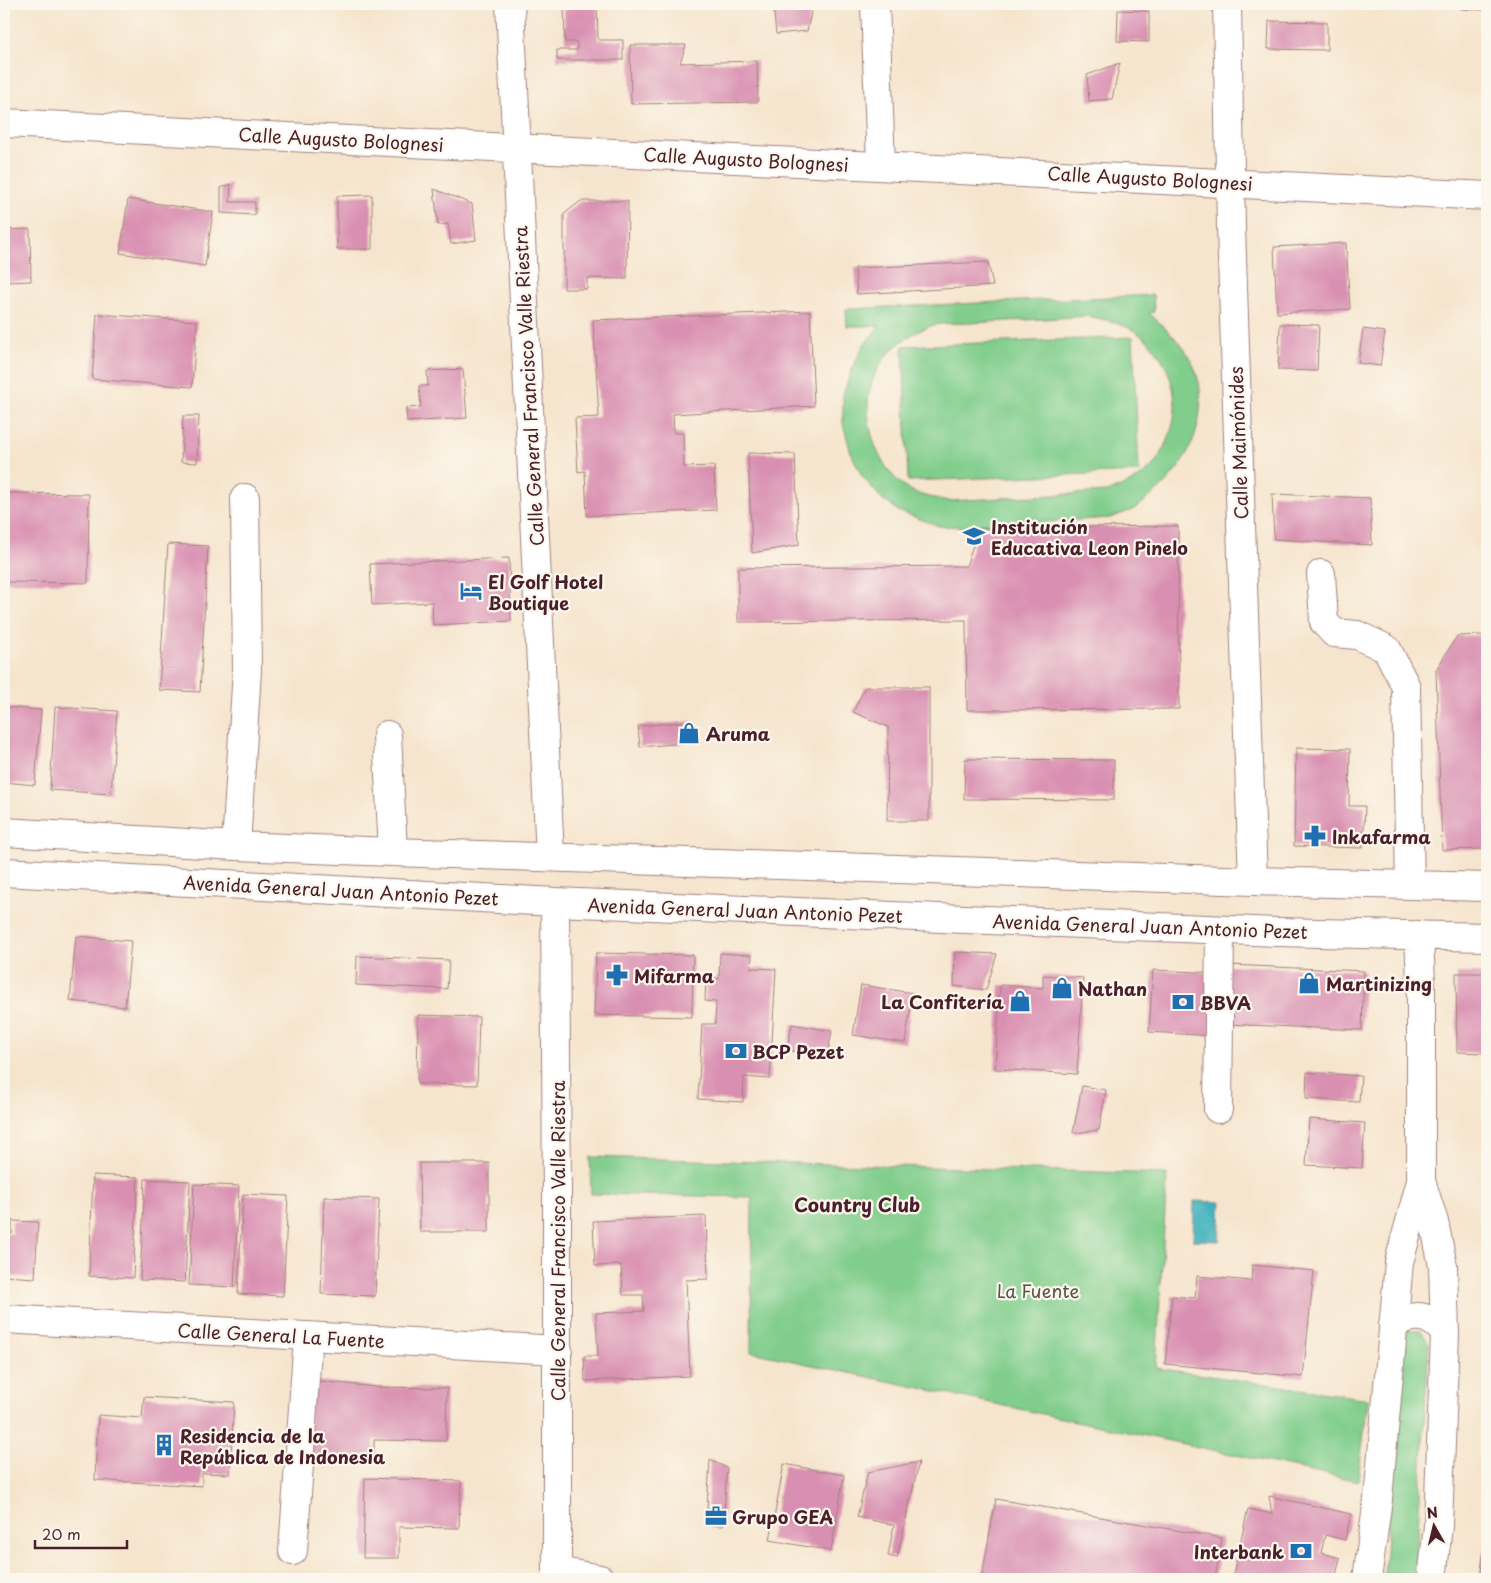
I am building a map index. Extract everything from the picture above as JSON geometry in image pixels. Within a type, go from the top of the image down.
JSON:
[{"type":"street","name":"Calle General Francisco Valle Riestra","points":[[510,4],[550,857]]},
{"type":"street","points":[[875,4],[882,165]]},
{"type":"street","name":"Calle Maimónides","points":[[1227,4],[1230,182],[1253,881]]},
{"type":"street","name":"Calle Augusto Bolognesi","points":[[4,123],[1487,196]]},
{"type":"street","points":[[236,846],[247,670],[246,498]]},
{"type":"street","points":[[1321,574],[1324,622],[1334,633],[1357,635],[1387,649],[1406,687],[1410,885]]},
{"type":"street","points":[[387,735],[394,852]]},
{"type":"street","points":[[4,832],[236,846],[394,852],[1487,887]]},
{"type":"street","name":"Avenida General Juan Antonio Pezet","points":[[4,872],[555,902],[1220,930],[1487,937]]},
{"type":"street","name":"Calle General Francisco Valle Riestra","points":[[555,902],[558,1350],[557,1575]]},
{"type":"street","points":[[1218,1109],[1220,930]]},
{"type":"street","points":[[1367,1579],[1378,1499],[1399,1262],[1421,1181],[1421,983],[1419,935]]},
{"type":"street","points":[[1421,1181],[1434,1222],[1443,1266],[1445,1333],[1438,1526],[1432,1579]]},
{"type":"street","points":[[1393,1325],[1403,1319],[1415,1316],[1427,1318],[1437,1324],[1445,1333]]},
{"type":"street","name":"Calle General La Fuente","points":[[4,1319],[558,1350]]},
{"type":"street","points":[[293,1551],[308,1336]]},
{"type":"street","points":[[557,1575],[600,1579]]},
{"type":"green space","points":[[1153,295],[1154,312],[1149,313],[1184,348],[1192,362],[1198,381],[1201,400],[1194,438],[1175,472],[1162,487],[1136,508],[1110,518],[964,527],[939,526],[898,511],[881,498],[862,476],[851,453],[843,423],[843,395],[852,369],[863,346],[880,326],[847,326],[846,309]],"holes":[[[1087,316],[1121,324],[1141,335],[1150,343],[1169,374],[1175,398],[1173,423],[1163,451],[1145,473],[1127,484],[1107,492],[949,501],[916,493],[900,483],[890,473],[876,448],[870,428],[869,392],[874,376],[883,361],[894,348],[909,336],[937,324]]]},
{"type":"green space","points":[[1133,337],[1139,472],[908,481],[903,346]]},
{"type":"green space","name":"La Fuente","points":[[590,1157],[1167,1174],[1156,1368],[1368,1399],[1358,1481],[751,1352],[752,1197],[591,1194]]},
{"type":"green space","points":[[1408,1330],[1421,1330],[1429,1344],[1415,1579],[1384,1579],[1401,1345]]},
{"type":"water","points":[[1194,1201],[1221,1202],[1219,1241],[1193,1240]]},
{"type":"building","points":[[564,4],[597,4],[598,40],[623,40],[623,60],[557,60],[557,50],[577,50],[577,42],[565,42]]},
{"type":"building","points":[[773,4],[813,4],[807,31],[776,34]]},
{"type":"building","points":[[1461,4],[1487,4],[1487,10],[1461,9]]},
{"type":"building","points":[[1118,10],[1149,11],[1149,42],[1117,41]]},
{"type":"building","points":[[1269,21],[1327,22],[1327,50],[1268,49]]},
{"type":"building","points":[[630,45],[686,45],[680,63],[757,61],[758,102],[631,104]]},
{"type":"building","points":[[1120,63],[1112,99],[1089,101],[1087,75]]},
{"type":"building","points":[[231,184],[230,202],[255,202],[255,215],[221,213],[221,188]]},
{"type":"building","points":[[434,189],[472,204],[476,240],[451,244],[448,224],[438,225]]},
{"type":"building","points":[[372,195],[372,249],[337,249],[337,196]]},
{"type":"building","points":[[128,199],[213,212],[205,266],[120,253]]},
{"type":"building","points":[[581,201],[628,201],[627,279],[587,278],[587,289],[564,289],[564,214]]},
{"type":"building","points":[[30,229],[31,281],[8,282],[4,268],[4,230]]},
{"type":"building","points":[[1346,243],[1350,309],[1277,313],[1274,247]]},
{"type":"building","points":[[988,262],[993,286],[857,294],[855,268]]},
{"type":"building","points":[[810,311],[814,406],[673,414],[674,433],[683,433],[684,467],[714,466],[716,510],[587,516],[585,471],[578,472],[575,418],[599,417],[593,320]]},
{"type":"building","points":[[97,314],[197,321],[192,387],[92,379]]},
{"type":"building","points":[[1280,324],[1319,325],[1317,371],[1278,370]]},
{"type":"building","points":[[1363,329],[1385,332],[1380,366],[1358,363]]},
{"type":"building","points":[[463,369],[467,418],[407,422],[406,408],[421,407],[419,386],[428,386],[427,371]]},
{"type":"building","points":[[183,416],[199,416],[197,463],[181,462]]},
{"type":"building","points":[[748,453],[795,454],[799,545],[752,553]]},
{"type":"building","points":[[4,493],[89,494],[88,583],[4,582]]},
{"type":"building","points":[[1272,494],[1370,498],[1372,545],[1274,539]]},
{"type":"building","points":[[1178,526],[1179,709],[967,710],[966,620],[738,622],[738,568],[966,566],[979,528]]},
{"type":"building","points":[[168,544],[208,546],[200,692],[159,690]]},
{"type":"building","points":[[509,558],[511,621],[433,625],[432,602],[372,605],[370,564]]},
{"type":"building","points":[[1487,635],[1487,849],[1442,850],[1436,670],[1457,636]]},
{"type":"building","points":[[865,687],[929,687],[929,821],[887,821],[888,727],[853,712]]},
{"type":"building","points":[[4,707],[41,710],[35,785],[4,782]]},
{"type":"building","points":[[55,707],[117,711],[111,794],[50,790]]},
{"type":"building","points":[[694,721],[696,742],[640,747],[638,726]]},
{"type":"building","points":[[1296,748],[1350,749],[1349,806],[1365,806],[1363,848],[1294,846]]},
{"type":"building","points":[[965,759],[1114,760],[1114,800],[964,799]]},
{"type":"building","points":[[76,936],[131,941],[125,1007],[70,1001]]},
{"type":"building","points":[[955,952],[997,954],[986,990],[954,986]]},
{"type":"building","points":[[596,953],[693,955],[692,1017],[594,1015]]},
{"type":"building","name":"BCP Pezet","points":[[720,953],[752,955],[751,968],[776,969],[770,1079],[744,1077],[743,1102],[698,1099],[702,1024],[715,1024],[716,1002],[705,1001],[706,978],[719,979]]},
{"type":"building","points":[[357,956],[449,960],[447,989],[356,985]]},
{"type":"building","points":[[1229,965],[1364,971],[1362,1030],[1226,1024]]},
{"type":"building","name":"BBVA","points":[[1153,970],[1217,973],[1214,1036],[1149,1032]]},
{"type":"building","points":[[1456,973],[1487,973],[1485,1053],[1457,1052]]},
{"type":"building","points":[[1043,975],[1083,978],[1077,1074],[995,1069],[1000,985],[1043,988]]},
{"type":"building","points":[[861,985],[913,993],[905,1043],[853,1035]]},
{"type":"building","points":[[418,1015],[479,1017],[477,1085],[417,1084]]},
{"type":"building","points":[[792,1024],[832,1031],[827,1057],[787,1050]]},
{"type":"building","points":[[1307,1072],[1361,1076],[1359,1102],[1306,1099]]},
{"type":"building","points":[[1082,1086],[1106,1090],[1099,1130],[1073,1133]]},
{"type":"building","points":[[1309,1119],[1365,1123],[1362,1168],[1306,1165]]},
{"type":"building","points":[[419,1163],[489,1163],[489,1232],[420,1232]]},
{"type":"building","points":[[93,1175],[138,1177],[133,1278],[89,1276]]},
{"type":"building","points":[[145,1179],[190,1181],[185,1282],[140,1280]]},
{"type":"building","points":[[194,1184],[239,1186],[234,1287],[189,1285]]},
{"type":"building","points":[[243,1194],[288,1196],[283,1296],[238,1294]]},
{"type":"building","points":[[324,1197],[379,1199],[375,1296],[321,1294]]},
{"type":"building","points":[[706,1216],[708,1279],[686,1280],[690,1376],[585,1381],[584,1356],[598,1356],[596,1313],[644,1311],[643,1295],[623,1295],[621,1265],[595,1266],[593,1221]]},
{"type":"building","points":[[12,1221],[38,1222],[35,1278],[4,1276],[4,1233],[12,1234]]},
{"type":"building","points":[[1252,1265],[1314,1271],[1303,1377],[1165,1364],[1172,1296],[1195,1298],[1197,1276],[1251,1281]]},
{"type":"building","points":[[311,1380],[375,1387],[447,1388],[446,1441],[374,1440],[374,1459],[308,1457]]},
{"type":"building","name":"Residencia de la República de Indonesia","points":[[144,1397],[234,1402],[230,1474],[202,1473],[202,1486],[95,1480],[98,1415],[142,1418]]},
{"type":"building","points":[[710,1460],[727,1468],[723,1526],[706,1525]]},
{"type":"building","points":[[919,1462],[897,1558],[888,1556],[894,1525],[857,1517],[868,1472]]},
{"type":"building","points":[[784,1464],[844,1475],[831,1551],[770,1540]]},
{"type":"building","points":[[365,1478],[461,1481],[459,1528],[399,1527],[399,1558],[363,1558]]},
{"type":"building","points":[[1269,1496],[1351,1514],[1345,1540],[1325,1535],[1321,1553],[1340,1558],[1335,1579],[1232,1579],[1248,1509],[1272,1514]]},
{"type":"building","points":[[996,1499],[1222,1538],[1215,1579],[999,1579],[982,1576]]},
{"type":"building","points":[[1484,1548],[1487,1548],[1487,1579],[1480,1579]]},
{"type":"place","name":"Institución Educativa Leon Pinelo","points":[[974,536]]},
{"type":"place","name":"El Golf Hotel Boutique","points":[[471,591]]},
{"type":"place","name":"Aruma","points":[[689,733]]},
{"type":"place","name":"Inkafarma","points":[[1315,836]]},
{"type":"place","name":"Mifarma","points":[[617,975]]},
{"type":"place","name":"Martinizing","points":[[1309,983]]},
{"type":"place","name":"Nathan","points":[[1062,988]]},
{"type":"place","name":"La Confitería","points":[[1020,1001]]},
{"type":"place","name":"BBVA","points":[[1183,1002]]},
{"type":"place","name":"BCP Pezet","points":[[736,1051]]},
{"type":"place","name":"Residencia de la República de Indonesia","points":[[164,1445]]},
{"type":"place","name":"Grupo GEA","points":[[716,1516]]},
{"type":"place","name":"Interbank","points":[[1301,1551]]},
{"type":"district","name":"Country Club","points":[[857,1204]]}]
